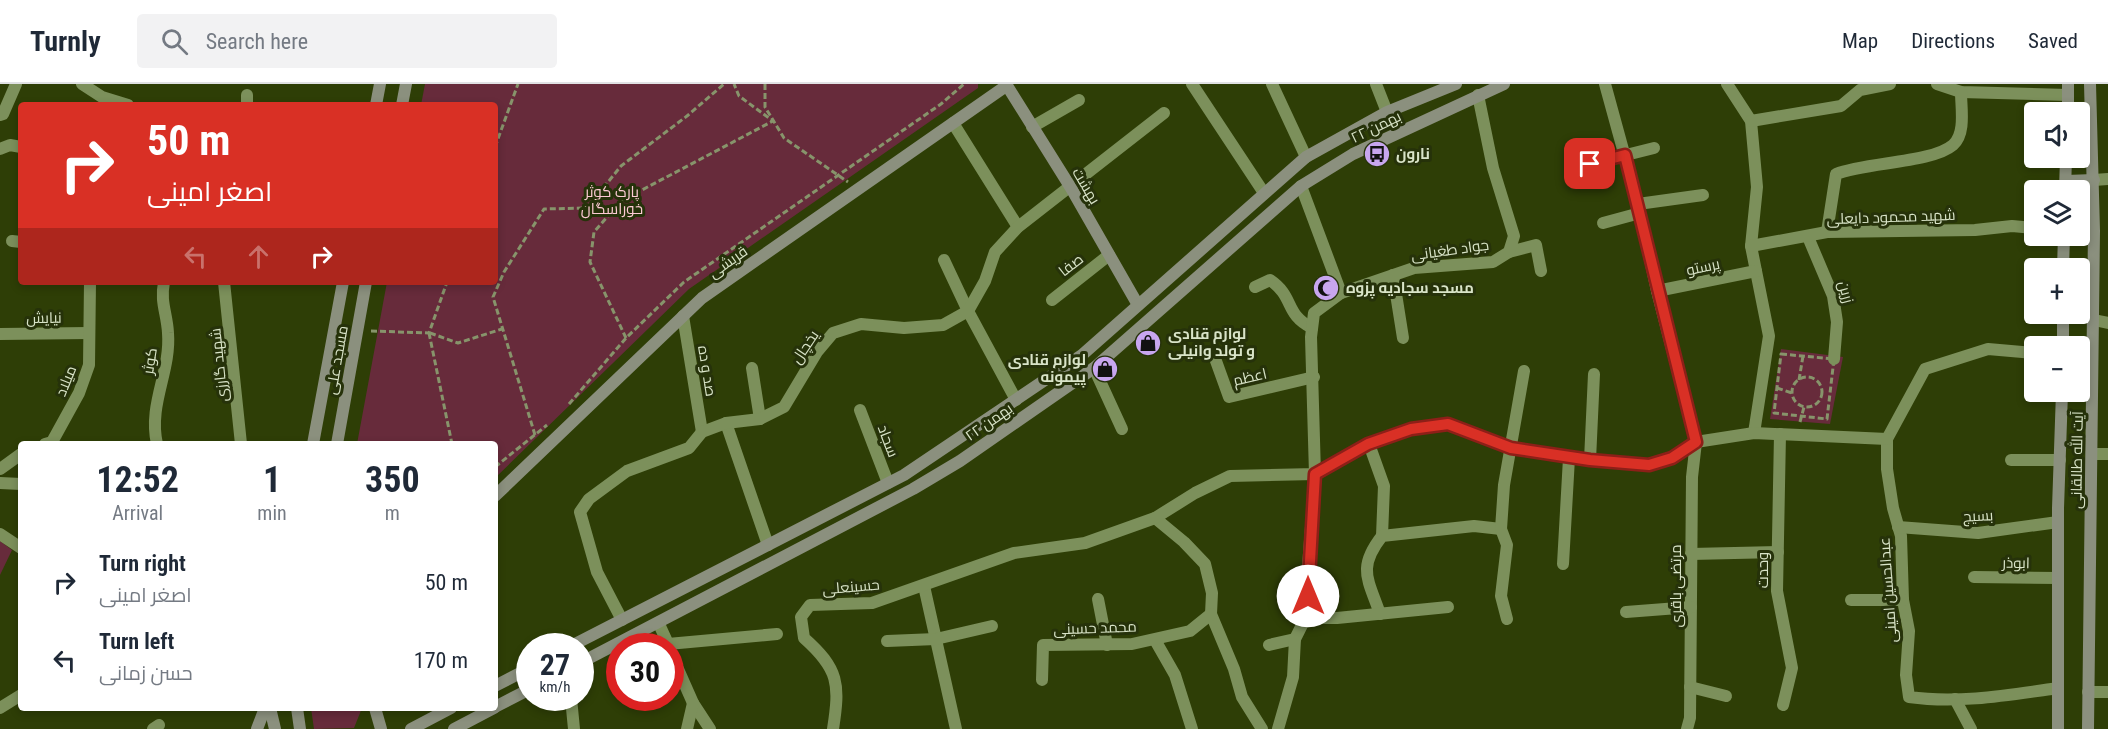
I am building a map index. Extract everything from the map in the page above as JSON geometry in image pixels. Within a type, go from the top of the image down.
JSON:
[{"type":"main road","points":[[377,102],[380,84]]},
{"type":"main road","points":[[403,102],[406,84]]},
{"type":"main road","name":"۲۲ بهمن","points":[[594,634],[888,483],[990,418],[1082,355],[1306,158],[1387,112],[1456,84]]},
{"type":"main road","name":"۲۲ بهمن","points":[[594,656],[913,489],[1094,368],[1301,186],[1353,154],[1478,94],[1504,84]]},
{"type":"main road","name":"آیت الله طالقانی","points":[[2088,729],[2094,320],[2094,180],[2090,84]]},
{"type":"main road","name":"قریشی","points":[[498,493],[702,298],[1006,85]]},
{"type":"main road","name":"بهشت","points":[[1006,85],[1071,188],[1138,305]]},
{"type":"main road","points":[[2090,181],[2094,180]]},
{"type":"main road","name":"مسجد علی","points":[[314,441],[342,285]]},
{"type":"main road","name":"مسجد علی","points":[[338,441],[365,285]]},
{"type":"main road","name":"آیت الله طالقانی","points":[[2058,729],[2058,522],[2062,402]]},
{"type":"main road","points":[[990,418],[1000,433]]},
{"type":"main road","points":[[498,684],[516,675]]},
{"type":"main road","points":[[498,706],[516,696]]},
{"type":"main road","points":[[257,729],[264,711]]},
{"type":"main road","points":[[271,711],[275,729]]},
{"type":"main road","points":[[297,711],[300,729]]},
{"type":"main road","points":[[376,711],[381,729]]},
{"type":"main road","points":[[411,729],[445,711]]},
{"type":"main road","points":[[454,729],[488,711]]},
{"type":"street","points":[[0,115],[3,114],[16,84]]},
{"type":"street","points":[[82,84],[101,101]]},
{"type":"street","points":[[1192,84],[1264,193]]},
{"type":"street","points":[[1272,84],[1306,158]]},
{"type":"street","points":[[1376,84],[1387,112]]},
{"type":"street","name":"مرتضی باقری","points":[[1605,84],[1639,209],[1657,291],[1696,442],[1687,729]]},
{"type":"street","points":[[1726,84],[1751,121],[1757,187],[1751,246],[1769,336],[1754,433]]},
{"type":"street","points":[[1751,121],[1842,106],[1859,87],[1890,84]]},
{"type":"street","points":[[1937,84],[1961,92],[2068,90]]},
{"type":"street","points":[[1827,232],[1836,174],[1852,168],[1937,154],[1954,145],[1962,126],[1961,92]]},
{"type":"street","name":"جواد طغیانی","points":[[1312,328],[1314,313],[1341,292],[1414,268],[1493,261],[1509,252],[1514,237],[1493,168],[1478,94]]},
{"type":"street","points":[[1032,127],[1078,100]]},
{"type":"street","points":[[968,311],[985,281],[995,252],[1018,227],[1164,114]]},
{"type":"street","points":[[953,123],[1018,227]]},
{"type":"street","points":[[0,149],[10,145],[18,146]]},
{"type":"street","points":[[1590,164],[1654,148]]},
{"type":"street","points":[[2094,180],[2108,179]]},
{"type":"street","points":[[1301,186],[1341,292]]},
{"type":"street","points":[[1603,223],[1639,209],[1703,195]]},
{"type":"street","name":"شهید محمود دایعلی","points":[[1751,246],[1827,232],[2024,228]]},
{"type":"street","name":"زرین","points":[[1808,237],[1833,296],[1837,322],[1834,359]]},
{"type":"street","points":[[1509,252],[1536,245],[1541,271]]},
{"type":"street","name":"صفا","points":[[1052,300],[1109,255]]},
{"type":"street","points":[[944,260],[968,311],[1016,400]]},
{"type":"street","name":"پرستو","points":[[1657,291],[1756,271]]},
{"type":"street","points":[[1393,275],[1403,338]]},
{"type":"street","points":[[1255,287],[1270,280],[1282,288],[1297,320],[1312,328],[1315,474],[1306,580],[1309,611],[1295,639],[1293,677],[1278,729]]},
{"type":"street","name":"میلاد","points":[[53,441],[79,393],[89,365],[90,285]]},
{"type":"street","name":"کوثر","points":[[157,441],[153,423],[166,363],[168,332],[161,298],[163,285]]},
{"type":"street","name":"شهید گارزی","points":[[224,285],[241,441]]},
{"type":"street","name":"یخچال","points":[[622,620],[597,572],[580,512],[589,499],[620,476],[689,448],[702,432],[726,423],[760,419],[784,407],[817,352],[833,333],[861,324],[904,328],[943,326],[968,311]]},
{"type":"street","name":"صد و ده","points":[[683,316],[702,432]]},
{"type":"street","points":[[2094,320],[2108,323]]},
{"type":"street","name":"نیایش","points":[[0,334],[89,333]]},
{"type":"street","points":[[956,729],[924,586],[1014,554],[1085,543],[1155,518],[1195,493],[1230,476],[1276,477],[1315,474],[1368,444],[1411,429],[1448,424],[1511,448],[1569,458],[1649,465],[1672,458],[1696,442],[1754,433],[1887,439],[1925,369],[1988,349],[2024,351]]},
{"type":"street","name":"اعظم","points":[[1216,361],[1229,397],[1314,377]]},
{"type":"street","points":[[752,368],[760,419]]},
{"type":"street","points":[[1094,368],[1122,429]]},
{"type":"street","points":[[1507,619],[1501,596],[1507,545],[1501,529],[1504,485],[1524,371]]},
{"type":"street","points":[[1590,460],[1594,374]]},
{"type":"street","name":"سجاد","points":[[860,410],[888,483]]},
{"type":"street","points":[[726,423],[768,545]]},
{"type":"street","name":"وحدت","points":[[1780,434],[1778,600],[1792,668],[1783,705]]},
{"type":"street","name":"عبدالحسین امینی","points":[[1887,439],[1887,469],[1901,536],[1903,600],[1909,631],[1906,675],[1909,697],[1955,699],[2058,688]]},
{"type":"street","points":[[1368,444],[1384,486],[1382,536],[1369,553],[1366,572],[1380,614]]},
{"type":"street","points":[[2092,454],[2108,454]]},
{"type":"street","points":[[0,469],[18,456]]},
{"type":"street","points":[[1563,564],[1569,458]]},
{"type":"street","points":[[2011,460],[2060,460]]},
{"type":"street","points":[[0,483],[18,484]]},
{"type":"street","points":[[1155,518],[1184,542],[1205,564],[1212,593],[1211,614],[1234,669],[1242,697],[1262,729]]},
{"type":"street","name":"بسیج","points":[[1898,527],[1978,533],[2058,522]]},
{"type":"street","points":[[1382,536],[1474,525],[1501,529]]},
{"type":"street","points":[[0,534],[18,546]]},
{"type":"street","points":[[1691,554],[1778,552]]},
{"type":"street","name":"ابوذر","points":[[1974,577],[2058,578]]},
{"type":"street","name":"حسینعلی","points":[[833,729],[839,696],[836,675],[819,652],[804,638],[801,617],[810,605],[872,603],[924,586]]},
{"type":"street","points":[[1098,599],[1107,645]]},
{"type":"street","points":[[1851,600],[1903,600]]},
{"type":"street","points":[[1305,618],[1448,607]]},
{"type":"street","points":[[1626,612],[1691,607]]},
{"type":"street","name":"محمد حسینی","points":[[1042,680],[1043,645],[1132,644],[1155,640],[1190,631],[1211,614]]},
{"type":"street","points":[[659,624],[663,633]]},
{"type":"street","points":[[887,641],[936,639],[992,626]]},
{"type":"street","points":[[684,645],[777,634]]},
{"type":"street","points":[[1269,645],[1295,639]]},
{"type":"street","points":[[1155,640],[1175,675],[1192,729]]},
{"type":"street","points":[[684,683],[693,704],[710,729]]},
{"type":"street","points":[[1690,687],[1726,696]]},
{"type":"street","points":[[2088,692],[2108,692]]},
{"type":"street","points":[[0,708],[18,697]]},
{"type":"street","points":[[1955,699],[1971,729]]},
{"type":"street","points":[[687,729],[693,704]]},
{"type":"street","points":[[572,711],[574,729]]},
{"type":"path","points":[[498,139],[518,84]]},
{"type":"path","points":[[535,435],[493,297],[504,272],[544,209],[587,208],[621,166],[687,116],[724,84]]},
{"type":"path","points":[[734,84],[739,96],[773,121]]},
{"type":"path","points":[[765,84],[765,107],[784,138],[859,190]]},
{"type":"path","points":[[626,338],[590,262],[594,232],[621,201],[773,121]]},
{"type":"path","points":[[446,285],[429,333],[451,441]]},
{"type":"path","points":[[357,331],[429,333],[459,343],[502,329]]},
{"type":"path","points":[[1781,354],[1834,359],[1827,419],[1774,413],[1781,354]]},
{"type":"path","points":[[1792,393],[1798,380],[1803,356]]},
{"type":"path","points":[[1798,380],[1807,378],[1816,381],[1822,393]]},
{"type":"path","points":[[1777,388],[1792,393],[1796,402],[1804,407],[1814,405],[1822,393],[1830,392]]},
{"type":"path","points":[[1801,416],[1804,407]]},
{"type":"green space","name":"پارک کوثر خوراسگان","points":[[425,84],[978,84],[978,88],[689,289],[498,475],[498,441],[358,441],[386,285],[498,285],[498,102],[422,102]]},
{"type":"green space","points":[[1781,349],[1843,357],[1830,424],[1770,419]]},
{"type":"green space","points":[[0,541],[12,550],[0,575]]},
{"type":"green space","points":[[311,711],[361,711],[354,728],[314,729]]},
{"type":"place","name":"نارون","points":[[1377,154]]},
{"type":"place","name":"مسجد سجادیه پزوه","points":[[1326,288]]},
{"type":"place","name":"لوازم قنادی و تولد وانیلی","points":[[1148,343]]},
{"type":"place","name":"لوازم قنادی پیمونه","points":[[1105,369]]},
{"type":"route","points":[[1308,596],[1306,580],[1315,474],[1368,444],[1411,429],[1448,424],[1511,448],[1590,460],[1649,465],[1672,458],[1696,442],[1625,155],[1590,164]]}]
